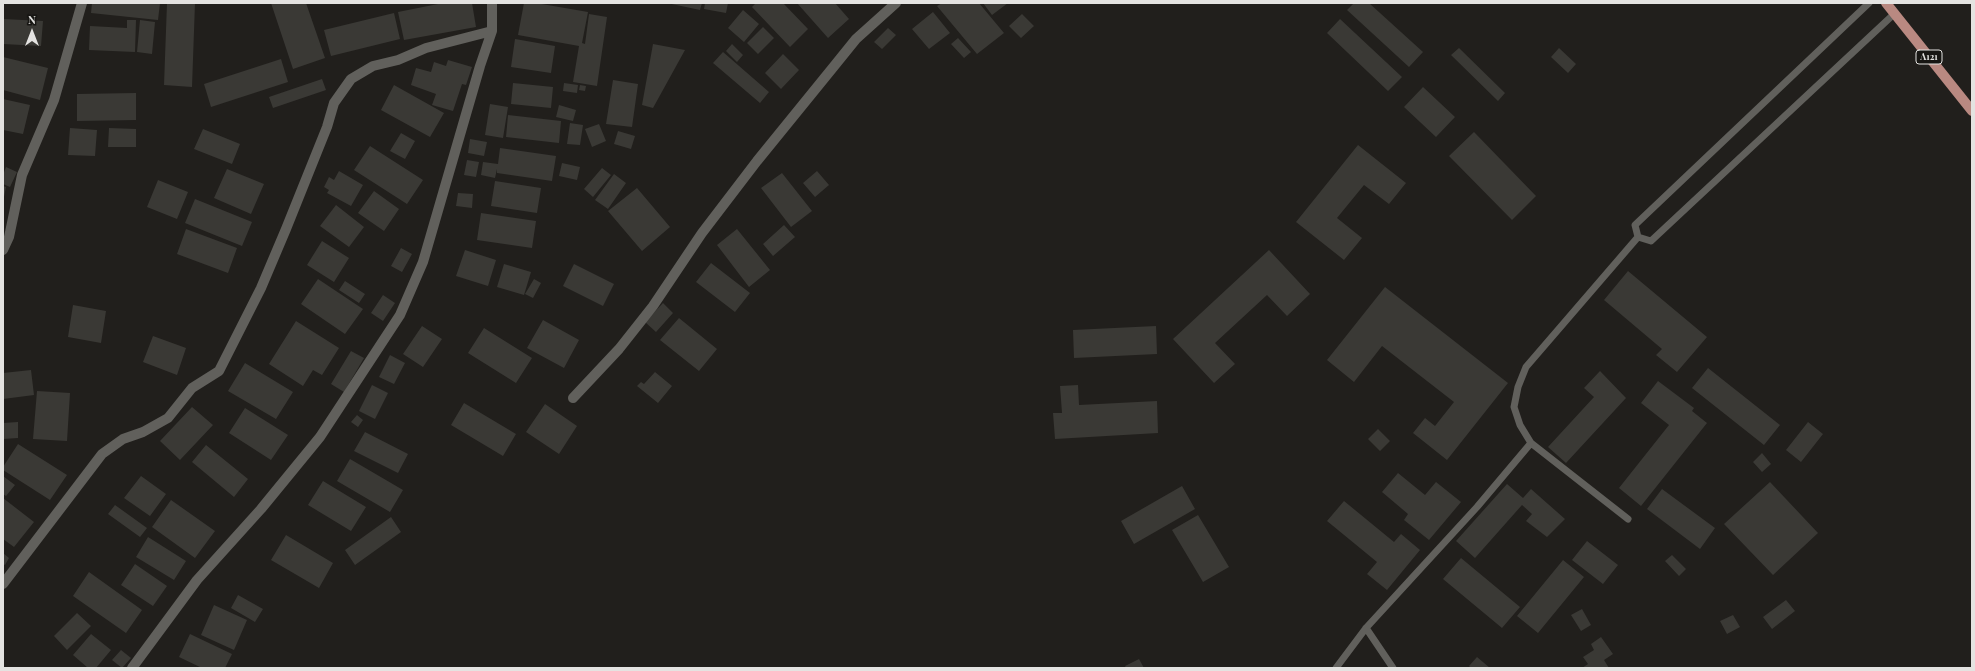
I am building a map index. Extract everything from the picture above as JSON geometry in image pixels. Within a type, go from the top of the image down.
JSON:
[{"type":"main road","name":"A121","points":[[1886,3],[1972,111]]},
{"type":"street","points":[[3,250],[9,237],[22,175],[54,100],[82,3]]},
{"type":"street","points":[[132,668],[197,580],[261,509],[320,437],[400,314],[423,262],[480,66],[492,31],[492,3]]},
{"type":"street","points":[[573,398],[619,349],[653,306],[702,233],[757,161],[835,65],[856,40],[896,3]]},
{"type":"street","points":[[3,584],[102,454],[123,439],[143,432],[168,418],[192,388],[219,371],[261,288],[327,127],[334,102],[351,79],[373,66],[398,60],[426,48],[492,31]]},
{"type":"lane","points":[[1638,237],[1636,225],[1869,3]]},
{"type":"lane","points":[[1638,237],[1651,241],[1894,14]]},
{"type":"lane","points":[[1628,519],[1531,443],[1520,426],[1514,407],[1518,387],[1526,367],[1638,237]]},
{"type":"lane","points":[[1336,668],[1366,628],[1477,507],[1531,443]]},
{"type":"lane","points":[[1366,628],[1393,668]]},
{"type":"building","points":[[92,3],[160,3],[158,20],[91,13]]},
{"type":"building","points":[[167,3],[195,3],[192,87],[164,85]]},
{"type":"building","points":[[271,3],[306,3],[325,58],[293,69]]},
{"type":"building","points":[[443,3],[472,3],[476,27],[404,40],[398,12]]},
{"type":"building","points":[[524,3],[536,3],[588,12],[582,43],[585,44],[589,14],[607,17],[597,86],[573,82],[579,46],[518,35]]},
{"type":"building","points":[[667,3],[702,3],[700,10]]},
{"type":"building","points":[[705,3],[728,3],[726,13],[704,9]]},
{"type":"building","points":[[756,3],[783,3],[808,29],[790,47],[752,7]]},
{"type":"building","points":[[797,3],[835,3],[849,19],[828,38]]},
{"type":"building","points":[[942,3],[979,3],[1004,33],[977,54],[937,6]]},
{"type":"building","points":[[983,3],[1008,3],[992,15]]},
{"type":"building","points":[[1354,3],[1369,3],[1423,52],[1409,67],[1347,10]]},
{"type":"building","points":[[743,10],[759,24],[744,42],[728,28]]},
{"type":"building","points":[[933,12],[950,33],[929,49],[912,29]]},
{"type":"building","points":[[394,13],[400,39],[331,56],[324,30]]},
{"type":"building","points":[[1022,14],[1034,26],[1021,38],[1009,26]]},
{"type":"building","points":[[3,19],[43,21],[41,46],[3,44]]},
{"type":"building","points":[[1340,19],[1402,77],[1388,91],[1327,33]]},
{"type":"building","points":[[127,20],[136,20],[135,52],[89,50],[90,26],[127,28]]},
{"type":"building","points":[[140,20],[155,22],[152,54],[137,52]]},
{"type":"building","points":[[763,27],[774,38],[758,54],[747,43]]},
{"type":"building","points":[[888,28],[896,35],[882,49],[874,42]]},
{"type":"building","points":[[958,38],[971,52],[964,58],[951,44]]},
{"type":"building","points":[[515,39],[555,46],[551,73],[511,67]]},
{"type":"building","points":[[653,44],[685,50],[653,108],[642,105]]},
{"type":"building","points":[[732,44],[743,55],[737,62],[726,51]]},
{"type":"building","points":[[1459,48],[1505,93],[1498,101],[1451,55]]},
{"type":"building","points":[[1559,48],[1576,64],[1568,73],[1551,57]]},
{"type":"building","points":[[723,52],[769,92],[760,103],[713,63]]},
{"type":"building","points":[[783,54],[799,70],[781,89],[765,73]]},
{"type":"building","points":[[3,57],[48,68],[40,100],[3,90]]},
{"type":"building","points":[[281,59],[288,82],[211,107],[204,84]]},
{"type":"building","points":[[448,60],[472,67],[466,85],[462,84],[453,111],[432,105],[436,94],[411,85],[416,68],[431,72],[434,62],[446,66]]},
{"type":"building","points":[[322,79],[326,90],[273,108],[269,97]]},
{"type":"building","points":[[613,80],[638,84],[632,127],[606,124]]},
{"type":"building","points":[[513,83],[553,87],[551,108],[511,104]]},
{"type":"building","points":[[564,83],[578,85],[577,93],[563,91]]},
{"type":"building","points":[[394,85],[444,113],[430,137],[381,110]]},
{"type":"building","points":[[580,85],[586,86],[585,91],[579,90]]},
{"type":"building","points":[[1423,87],[1455,117],[1436,137],[1404,107]]},
{"type":"building","points":[[136,93],[136,120],[77,121],[77,94]]},
{"type":"building","points":[[3,99],[30,105],[23,134],[3,130]]},
{"type":"building","points":[[490,104],[508,107],[503,138],[485,135]]},
{"type":"building","points":[[559,105],[576,110],[573,121],[556,117]]},
{"type":"building","points":[[508,115],[561,121],[559,143],[506,137]]},
{"type":"building","points":[[570,123],[583,125],[580,145],[567,144]]},
{"type":"building","points":[[599,124],[606,141],[592,147],[585,129]]},
{"type":"building","points":[[70,128],[97,130],[95,156],[68,155]]},
{"type":"building","points":[[109,128],[136,129],[136,147],[108,147]]},
{"type":"building","points":[[203,129],[240,144],[232,164],[194,149]]},
{"type":"building","points":[[618,131],[635,136],[631,149],[614,144]]},
{"type":"building","points":[[1474,132],[1536,196],[1512,220],[1449,156]]},
{"type":"building","points":[[401,133],[415,141],[405,159],[390,151]]},
{"type":"building","points":[[470,139],[487,142],[484,156],[468,153]]},
{"type":"building","points":[[1358,145],[1406,183],[1389,204],[1364,185],[1337,218],[1362,238],[1344,260],[1296,222]]},
{"type":"building","points":[[370,146],[423,180],[407,204],[354,170]]},
{"type":"building","points":[[500,148],[556,156],[552,181],[497,173],[497,169],[495,178],[481,175],[483,162],[498,164]]},
{"type":"building","points":[[467,160],[479,162],[476,177],[464,175]]},
{"type":"building","points":[[562,163],[580,167],[577,180],[559,176]]},
{"type":"building","points":[[6,167],[17,172],[10,187],[3,184],[3,175]]},
{"type":"building","points":[[602,168],[611,175],[593,197],[584,189]]},
{"type":"building","points":[[227,169],[264,184],[251,214],[214,198]]},
{"type":"building","points":[[339,171],[363,185],[351,206],[327,193],[329,190],[324,187],[329,177],[334,180]]},
{"type":"building","points":[[817,171],[829,185],[815,197],[803,183]]},
{"type":"building","points":[[782,173],[812,211],[791,227],[761,188]]},
{"type":"building","points":[[614,174],[626,183],[608,209],[595,200]]},
{"type":"building","points":[[158,180],[188,192],[177,219],[147,207]]},
{"type":"building","points":[[495,181],[541,188],[537,213],[491,206]]},
{"type":"building","points":[[3,186],[6,187],[4,197],[3,197]]},
{"type":"building","points":[[637,188],[670,227],[642,251],[608,211]]},
{"type":"building","points":[[374,191],[399,209],[384,231],[358,213]]},
{"type":"building","points":[[458,193],[473,194],[472,208],[456,206]]},
{"type":"building","points":[[195,199],[252,222],[242,246],[185,223]]},
{"type":"building","points":[[336,205],[364,227],[349,247],[320,226]]},
{"type":"building","points":[[481,213],[536,221],[532,248],[477,240]]},
{"type":"building","points":[[784,225],[795,237],[773,256],[763,244]]},
{"type":"building","points":[[186,229],[237,248],[228,273],[177,254]]},
{"type":"building","points":[[737,229],[770,270],[749,287],[717,245]]},
{"type":"building","points":[[322,241],[349,258],[334,282],[307,265]]},
{"type":"building","points":[[401,248],[412,254],[402,272],[391,266]]},
{"type":"building","points":[[465,250],[496,260],[488,286],[456,276]]},
{"type":"building","points":[[1269,250],[1310,294],[1287,316],[1267,295],[1215,343],[1235,364],[1214,383],[1173,339]]},
{"type":"building","points":[[711,263],[750,293],[735,312],[696,282]]},
{"type":"building","points":[[504,264],[531,272],[524,295],[497,287]]},
{"type":"building","points":[[574,264],[614,284],[603,306],[563,286]]},
{"type":"building","points":[[1628,271],[1707,337],[1677,372],[1656,355],[1662,349],[1604,300]]},
{"type":"building","points":[[318,279],[363,309],[345,334],[301,304]]},
{"type":"building","points":[[534,279],[541,283],[533,298],[525,294]]},
{"type":"building","points":[[345,281],[365,294],[359,303],[339,290]]},
{"type":"building","points":[[1385,287],[1508,383],[1447,460],[1413,433],[1425,418],[1435,426],[1454,402],[1382,346],[1354,382],[1327,360]]},
{"type":"building","points":[[383,295],[395,303],[383,321],[371,313]]},
{"type":"building","points":[[663,303],[673,313],[656,332],[645,322]]},
{"type":"building","points":[[73,305],[106,311],[101,343],[68,337]]},
{"type":"building","points":[[679,318],[717,349],[699,371],[660,340]]},
{"type":"building","points":[[543,320],[579,340],[564,368],[527,348]]},
{"type":"building","points":[[296,321],[339,348],[322,375],[313,370],[303,386],[269,364]]},
{"type":"building","points":[[422,326],[442,339],[423,367],[403,354]]},
{"type":"building","points":[[1156,326],[1157,354],[1074,358],[1073,330]]},
{"type":"building","points":[[484,328],[532,358],[516,383],[468,353]]},
{"type":"building","points":[[153,336],[186,348],[177,375],[143,362]]},
{"type":"building","points":[[351,351],[364,358],[344,392],[331,384]]},
{"type":"building","points":[[390,355],[405,363],[394,384],[379,377]]},
{"type":"building","points":[[245,363],[293,392],[276,419],[228,391]]},
{"type":"building","points":[[1708,368],[1780,425],[1764,445],[1692,388]]},
{"type":"building","points":[[31,370],[34,395],[3,399],[3,373]]},
{"type":"building","points":[[1600,371],[1626,398],[1566,463],[1548,447],[1594,397],[1584,388]]},
{"type":"building","points":[[655,372],[672,386],[658,403],[637,386],[641,382],[644,384]]},
{"type":"building","points":[[1658,381],[1694,408],[1692,411],[1707,423],[1641,506],[1619,488],[1669,425],[1641,403]]},
{"type":"building","points":[[372,385],[388,393],[375,419],[359,411]]},
{"type":"building","points":[[1078,385],[1079,405],[1157,401],[1158,433],[1055,439],[1053,413],[1062,413],[1060,386]]},
{"type":"building","points":[[37,391],[70,393],[67,441],[33,439]]},
{"type":"building","points":[[464,403],[516,434],[503,456],[451,425]]},
{"type":"building","points":[[545,404],[577,426],[559,454],[526,432]]},
{"type":"building","points":[[192,407],[213,425],[180,460],[160,441]]},
{"type":"building","points":[[245,408],[288,435],[271,460],[229,433]]},
{"type":"building","points":[[357,415],[363,420],[358,427],[351,422]]},
{"type":"building","points":[[18,422],[18,438],[3,439],[3,423]]},
{"type":"building","points":[[1808,422],[1823,434],[1801,462],[1786,450]]},
{"type":"building","points":[[1378,429],[1390,441],[1380,451],[1368,439]]},
{"type":"building","points":[[365,432],[408,454],[398,473],[354,451]]},
{"type":"building","points":[[18,444],[67,475],[50,500],[3,470],[3,467]]},
{"type":"building","points":[[206,445],[248,479],[234,497],[192,462]]},
{"type":"building","points":[[1762,453],[1771,464],[1762,472],[1753,462]]},
{"type":"building","points":[[350,459],[403,490],[390,512],[337,481]]},
{"type":"building","points":[[1398,473],[1425,495],[1436,482],[1461,502],[1429,540],[1404,520],[1408,514],[1382,492]]},
{"type":"building","points":[[3,476],[15,485],[6,496],[3,494]]},
{"type":"building","points":[[141,476],[166,494],[150,516],[124,498]]},
{"type":"building","points":[[323,481],[366,507],[351,531],[308,505]]},
{"type":"building","points":[[1770,482],[1818,533],[1773,575],[1724,524]]},
{"type":"building","points":[[1507,484],[1523,498],[1531,489],[1565,519],[1547,537],[1526,521],[1532,514],[1522,505],[1475,558],[1456,541]]},
{"type":"building","points":[[1182,486],[1195,509],[1134,544],[1121,521]]},
{"type":"building","points":[[1662,489],[1715,528],[1700,549],[1647,509]]},
{"type":"building","points":[[3,498],[34,522],[14,547],[3,539]]},
{"type":"building","points":[[171,500],[215,531],[195,558],[152,527]]},
{"type":"building","points":[[1344,501],[1394,542],[1401,534],[1420,550],[1387,590],[1367,574],[1377,562],[1327,521]]},
{"type":"building","points":[[115,505],[147,528],[140,537],[108,514]]},
{"type":"building","points":[[1198,515],[1229,567],[1203,582],[1172,530]]},
{"type":"building","points":[[391,517],[401,532],[355,565],[345,550]]},
{"type":"building","points":[[286,535],[333,563],[319,588],[271,560]]},
{"type":"building","points":[[148,537],[186,561],[174,580],[136,557]]},
{"type":"building","points":[[1587,541],[1618,565],[1603,584],[1572,560]]},
{"type":"building","points":[[3,553],[9,558],[5,565],[3,564]]},
{"type":"building","points":[[1672,555],[1686,569],[1679,576],[1665,561]]},
{"type":"building","points":[[1461,558],[1520,607],[1502,628],[1443,579]]},
{"type":"building","points":[[1563,560],[1584,577],[1538,633],[1517,616]]},
{"type":"building","points":[[135,564],[167,586],[153,606],[121,585]]},
{"type":"building","points":[[89,572],[142,610],[126,633],[73,596]]},
{"type":"building","points":[[238,595],[263,609],[255,622],[231,608]]},
{"type":"building","points":[[1786,600],[1795,611],[1772,629],[1763,617]]},
{"type":"building","points":[[214,605],[247,620],[234,650],[201,635]]},
{"type":"building","points":[[1582,609],[1591,625],[1581,631],[1571,615]]},
{"type":"building","points":[[77,613],[91,626],[67,650],[54,636]]},
{"type":"building","points":[[1733,615],[1740,627],[1727,634],[1720,621]]},
{"type":"building","points":[[91,634],[111,650],[96,668],[88,668],[73,655]]},
{"type":"building","points":[[190,634],[232,654],[225,668],[202,668],[179,657]]},
{"type":"building","points":[[1601,637],[1613,654],[1604,660],[1609,668],[1582,668],[1588,664],[1583,657],[1594,650],[1591,644]]},
{"type":"building","points":[[121,650],[131,658],[122,668],[112,660]]},
{"type":"building","points":[[1477,657],[1490,668],[1471,668],[1469,666]]},
{"type":"building","points":[[1139,659],[1144,668],[1126,668],[1125,666]]}]
